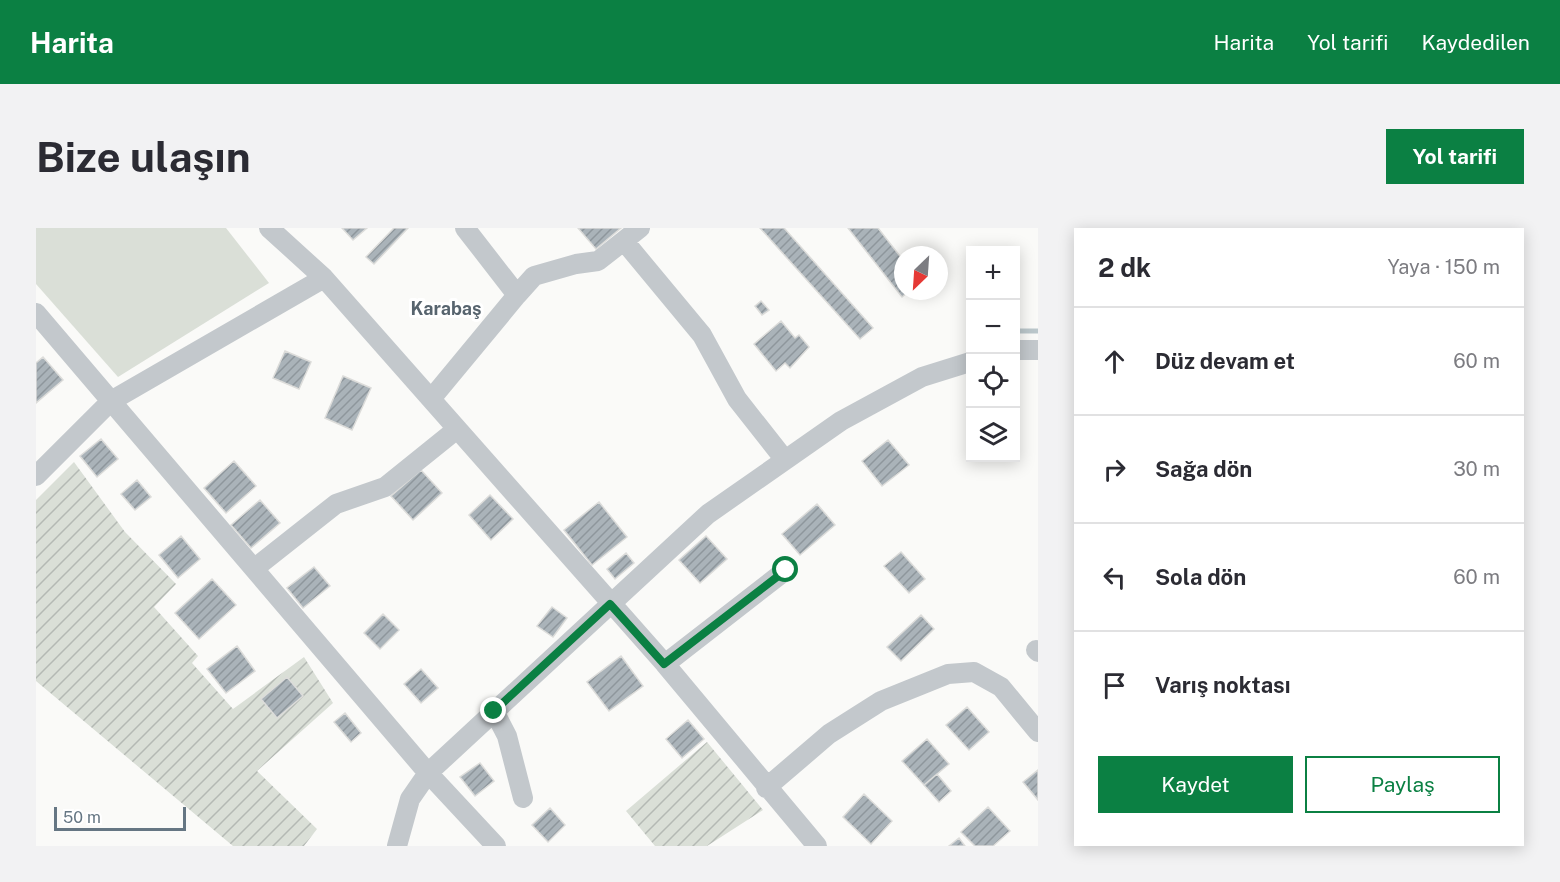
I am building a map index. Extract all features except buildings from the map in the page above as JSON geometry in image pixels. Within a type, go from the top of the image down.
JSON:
[{"type":"street","points":[[269,228],[324,278],[664,664],[817,846]]},
{"type":"street","points":[[465,228],[518,295]]},
{"type":"street","points":[[431,399],[534,276],[576,264],[598,261],[640,228]]},
{"type":"street","points":[[624,241],[702,335],[737,399],[785,460]]},
{"type":"street","points":[[36,476],[111,401],[324,278]]},
{"type":"street","points":[[36,313],[428,773],[496,846]]},
{"type":"street","points":[[1020,351],[1038,350]]},
{"type":"street","points":[[397,846],[410,799],[428,773],[708,514],[841,421],[922,377],[966,363]]},
{"type":"street","points":[[255,568],[336,504],[384,487],[457,429]]},
{"type":"street","points":[[664,664],[786,570]]},
{"type":"street","points":[[766,788],[829,734],[881,701],[948,674],[974,672],[1002,687],[1038,732]]},
{"type":"street","points":[[494,711],[507,736],[524,798]]},
{"type":"shaded area","points":[[36,228],[226,228],[269,283],[118,377],[36,284]]},
{"type":"shaded area","points":[[74,462],[125,532],[176,584],[154,607],[198,656],[192,663],[233,709],[304,657],[333,703],[257,771],[317,829],[304,846],[233,846],[36,681],[36,500]]},
{"type":"shaded area","points":[[707,742],[763,810],[707,846],[655,846],[626,811]]},
{"type":"waterway","points":[[1020,331],[1038,331]]},
{"type":"district","name":"Karabaş","points":[[446,308]]},
{"type":"route","points":[[494,711],[610,604],[664,664],[786,570]]}]
